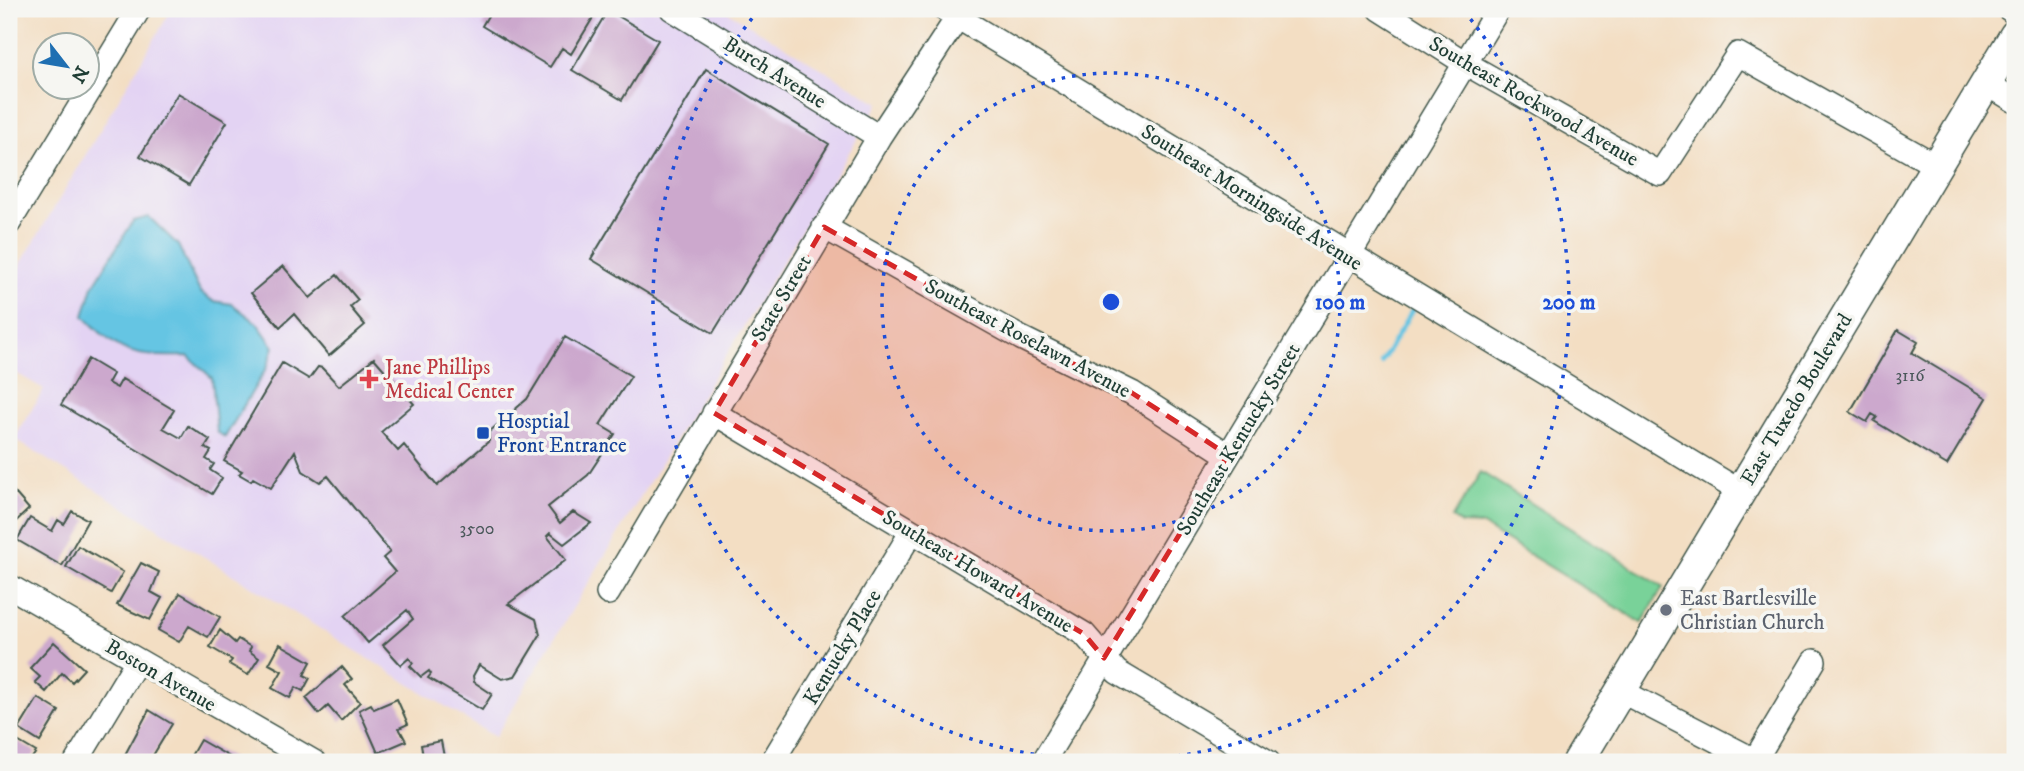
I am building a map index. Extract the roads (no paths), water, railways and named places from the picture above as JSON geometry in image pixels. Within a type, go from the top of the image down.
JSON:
[{"type":"main road","name":"East Tuxedo Boulevard","points":[[1578,762],[2015,35]]},
{"type":"street","points":[[9,223],[139,9]]},
{"type":"street","name":"Burch Avenue","points":[[672,9],[878,136]]},
{"type":"street","name":"Southeast Rockwood Avenue","points":[[1380,9],[1465,63],[1660,174],[1738,54],[1936,165]]},
{"type":"street","name":"Southeast Kentucky Street","points":[[1043,762],[1498,9]]},
{"type":"street","points":[[2009,9],[2015,13]]},
{"type":"street","name":"State Street","points":[[608,593],[878,136],[955,11]]},
{"type":"street","name":"Southeast Morningside Avenue","points":[[955,11],[1349,257],[1741,492]]},
{"type":"street","points":[[1986,83],[2015,101]]},
{"type":"street","name":"Southeast Roselawn Avenue","points":[[824,227],[1021,338],[1132,393],[1228,456]]},
{"type":"street","name":"Southeast Howard Avenue","points":[[714,413],[1084,634],[1117,672],[1268,762]]},
{"type":"street","name":"Kentucky Place","points":[[772,762],[911,533]]},
{"type":"street","name":"Boston Avenue","points":[[9,586],[314,762]]},
{"type":"street","points":[[76,762],[137,661]]},
{"type":"street","points":[[1621,691],[1757,761],[1814,661]]},
{"type":"water","points":[[149,217],[178,245],[200,292],[213,301],[232,304],[257,323],[274,347],[267,367],[225,437],[217,432],[212,378],[188,356],[155,356],[130,351],[108,339],[84,316],[93,286],[133,221]]},
{"type":"waterway","points":[[1381,363],[1413,309]]},
{"type":"place","name":"Jane Phillips Medical Center","points":[[369,379]]},
{"type":"place","name":"Hosptial Front Entrance","points":[[483,433]]},
{"type":"place","name":"East Bartlesville Christian Church","points":[[1666,610]]}]
